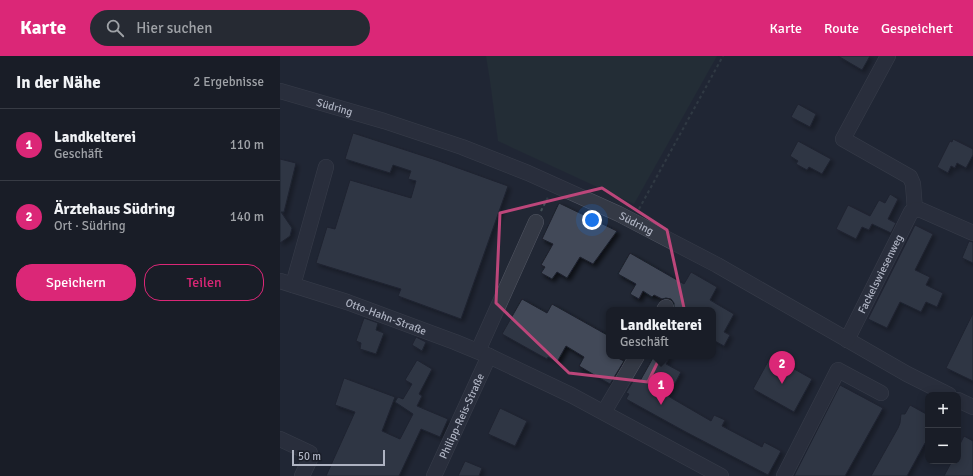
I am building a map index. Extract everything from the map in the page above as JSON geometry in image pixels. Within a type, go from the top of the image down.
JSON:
[{"type":"street","points":[[888,56],[842,139],[910,177],[913,184],[915,210],[921,210],[973,232]]},
{"type":"street","name":"Südring","points":[[280,91],[377,119],[462,147],[507,164],[554,185],[632,221],[717,265],[907,374],[943,392]]},
{"type":"street","name":"Otto-Hahn-Straße","points":[[326,167],[286,283],[347,302],[435,334],[484,354],[571,395],[721,476]]},
{"type":"street","name":"Fackelswiesenweg","points":[[847,340],[908,216],[915,210]]},
{"type":"street","points":[[484,354],[536,222]]},
{"type":"street","name":"Philipp-Reis-Straße","points":[[434,476],[484,354]]},
{"type":"street","points":[[604,412],[635,359]]},
{"type":"street","points":[[784,476],[838,370],[881,393]]},
{"type":"street","points":[[961,401],[973,407]]},
{"type":"street","points":[[280,439],[310,453],[311,457],[302,476]]},
{"type":"path","points":[[632,221],[723,56]]},
{"type":"path","points":[[536,222],[554,185]]},
{"type":"highlighted area","points":[[602,188],[667,230],[684,308],[648,382],[569,373],[496,303],[500,213]]},
{"type":"shaded area","points":[[486,56],[717,56],[634,204],[498,141]]},
{"type":"building","points":[[838,56],[870,56],[862,70]]},
{"type":"building","points":[[798,104],[816,114],[810,127],[791,117]]},
{"type":"building","points":[[353,133],[436,160],[508,186],[461,319],[398,296],[401,289],[316,263],[327,227],[335,229],[350,180],[411,198],[416,181],[408,179],[411,171],[393,165],[390,173],[345,159]]},
{"type":"building","points":[[953,139],[973,149],[973,155],[966,168],[957,163],[955,168],[951,166],[948,173],[937,167],[950,141],[952,142]]},
{"type":"building","points":[[798,141],[831,159],[822,174],[809,167],[807,170],[796,164],[798,161],[790,156]]},
{"type":"building","points":[[280,159],[296,163],[284,212],[281,212],[292,228],[290,236],[280,243]]},
{"type":"building","points":[[890,194],[898,199],[888,219],[896,223],[891,233],[872,224],[869,230],[862,227],[856,239],[836,229],[848,205],[870,216],[879,200],[885,203]]},
{"type":"building","points":[[559,203],[617,231],[593,264],[580,257],[567,278],[557,272],[552,279],[541,273],[545,267],[541,265],[553,244],[542,239]]},
{"type":"building","points":[[915,225],[933,234],[915,270],[930,277],[926,285],[943,293],[937,307],[926,302],[921,312],[900,302],[887,328],[868,319]]},
{"type":"building","points":[[969,241],[973,242],[973,263],[962,258]]},
{"type":"building","points":[[630,253],[684,284],[691,272],[717,287],[710,300],[734,314],[724,332],[730,335],[724,346],[716,342],[716,307],[674,307],[674,303],[671,299],[662,299],[654,295],[652,297],[643,291],[639,299],[630,294],[636,284],[618,274]]},
{"type":"building","points":[[522,299],[547,313],[552,304],[606,334],[606,359],[620,359],[624,361],[610,384],[579,366],[584,357],[566,346],[557,362],[548,357],[547,359],[502,334]]},
{"type":"building","points":[[973,313],[973,381],[946,368]]},
{"type":"building","points":[[364,318],[378,323],[376,330],[384,333],[376,354],[360,349],[361,343],[356,341]]},
{"type":"building","points":[[416,337],[426,342],[422,351],[412,345]]},
{"type":"building","points":[[771,356],[812,379],[794,412],[753,389]]},
{"type":"building","points":[[652,359],[668,359],[666,364],[681,372],[668,396],[711,421],[714,415],[725,420],[722,426],[762,447],[764,442],[781,451],[768,475],[626,399],[629,394],[626,393],[635,378],[640,381]]},
{"type":"building","points":[[417,360],[432,369],[419,394],[422,396],[417,406],[448,419],[440,437],[421,429],[399,476],[326,476],[355,412],[335,405],[344,378],[395,397],[382,431],[400,439],[413,414],[395,402],[398,397],[403,399],[412,384],[405,380]]},
{"type":"building","points":[[840,385],[883,408],[845,476],[794,476]]},
{"type":"building","points":[[910,405],[925,413],[925,443],[907,476],[871,476],[898,428],[901,414],[905,414]]},
{"type":"building","points":[[500,408],[527,421],[515,446],[488,434]]},
{"type":"building","points":[[964,436],[973,441],[973,476],[944,476],[950,464],[961,464],[961,442]]},
{"type":"building","points":[[465,461],[482,468],[479,476],[458,476]]},
{"type":"place","name":"Ärztehaus Südring","points":[[782,384]]},
{"type":"place","name":"Landkelterei","points":[[661,405]]}]
